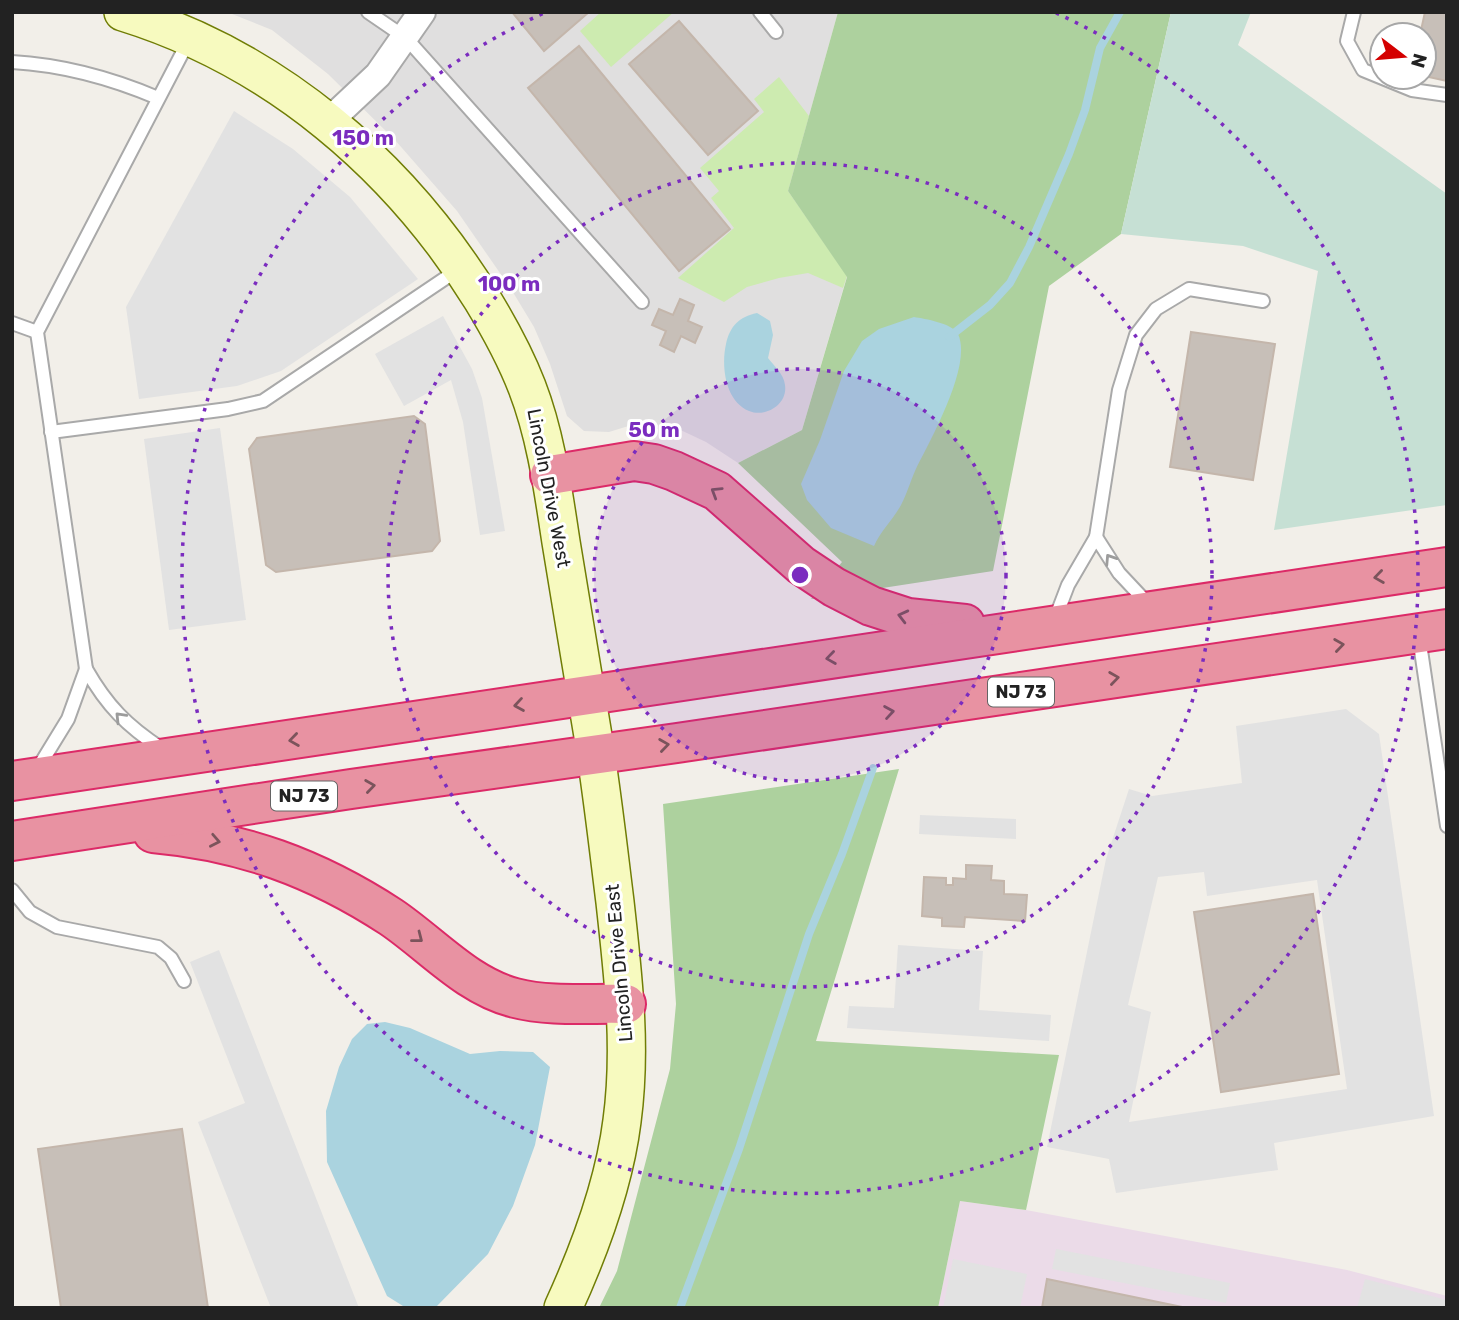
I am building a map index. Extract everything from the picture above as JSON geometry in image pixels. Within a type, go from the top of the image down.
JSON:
[{"type":"highway","points":[[550,475],[621,462],[654,464],[717,491],[801,565],[834,587],[871,606],[908,618],[1036,628]]},
{"type":"highway","points":[[22,780],[1447,567]]},
{"type":"highway","name":"NJ 73","points":[[12,841],[1433,631]]},
{"type":"highway","points":[[74,832],[130,831],[242,846],[295,864],[345,889],[393,918],[486,988],[515,998],[545,1003],[626,1004]]},
{"type":"street","name":"Lincoln Drive West","points":[[123,12],[190,37],[253,71],[303,103],[349,138],[391,179],[462,267],[497,326],[527,387],[550,475],[586,694]]},
{"type":"street","points":[[328,122],[378,75],[422,12]]},
{"type":"street","name":"Lincoln Drive East","points":[[563,1308],[583,1264],[615,1162],[626,1076],[626,1004],[596,754],[586,694]]},
{"type":"lane","points":[[368,12],[406,38],[642,302]]},
{"type":"lane","points":[[760,12],[776,32]]},
{"type":"lane","points":[[1354,12],[1347,41],[1363,71],[1412,90],[1447,95]]},
{"type":"lane","points":[[174,757],[119,717],[97,689],[86,669],[37,332],[190,37]]},
{"type":"lane","points":[[12,62],[81,71],[117,81],[158,98]]},
{"type":"lane","points":[[51,432],[228,409],[262,401],[462,267]]},
{"type":"lane","points":[[1036,628],[1069,585],[1096,537],[1119,390],[1136,335],[1156,309],[1189,289],[1263,301]]},
{"type":"lane","points":[[12,323],[37,332]]},
{"type":"lane","points":[[1096,537],[1119,573],[1154,610]]},
{"type":"lane","points":[[1433,631],[1447,826]]},
{"type":"lane","points":[[22,780],[68,719],[86,669]]},
{"type":"lane","points":[[12,890],[30,912],[57,927],[158,947],[171,958],[184,982]]},
{"type":"shaded area","points":[[227,12],[838,12],[788,191],[847,276],[802,430],[738,463],[706,442],[672,426],[635,424],[609,432],[584,431],[567,416],[550,364],[534,327],[457,211],[395,140],[328,74],[272,30]]},
{"type":"shaded area","points":[[234,111],[293,149],[350,197],[418,279],[281,371],[237,386],[139,399],[126,307]]},
{"type":"shaded area","points":[[443,316],[472,369],[482,398],[505,531],[480,535],[463,422],[451,380],[404,406],[375,354]]},
{"type":"shaded area","points":[[220,428],[246,620],[169,630],[144,439]]},
{"type":"shaded area","points":[[1346,709],[1379,734],[1434,1116],[1274,1143],[1278,1170],[1116,1193],[1109,1159],[1047,1147],[1106,859],[1129,789],[1152,796],[1242,783],[1236,726]],"holes":[[[1204,872],[1207,896],[1317,880],[1347,1089],[1129,1122],[1151,1012],[1128,1005],[1158,877]]]},
{"type":"shaded area","points":[[920,815],[1016,819],[1016,839],[919,834]]},
{"type":"shaded area","points":[[898,945],[983,951],[979,1010],[1051,1015],[1049,1041],[847,1028],[849,1006],[894,1008]]},
{"type":"shaded area","points":[[219,950],[359,1308],[271,1308],[198,1122],[245,1103],[190,962]]},
{"type":"shaded area","points":[[960,1201],[1026,1210],[1347,1270],[1447,1296],[1447,1308],[938,1308]]},
{"type":"shaded area","points":[[1056,1249],[1230,1283],[1226,1303],[1052,1269]]},
{"type":"shaded area","points":[[953,1259],[1027,1274],[1020,1308],[943,1308]]},
{"type":"shaded area","points":[[1365,1279],[1447,1300],[1447,1308],[1357,1308]]},
{"type":"green space","points":[[601,12],[674,12],[611,67],[580,31]]},
{"type":"green space","points":[[838,12],[1171,12],[1121,234],[1049,286],[993,571],[811,599],[842,562],[738,463],[802,430],[847,277],[788,191]]},
{"type":"green space","points":[[1171,12],[1251,12],[1238,45],[1447,194],[1447,505],[1274,530],[1318,271],[1243,246],[1121,234]]},
{"type":"green space","points":[[779,77],[809,116],[788,191],[847,276],[843,288],[808,273],[779,278],[747,287],[724,302],[678,278],[734,228],[711,198],[719,191],[700,168],[764,112],[754,99]]},
{"type":"green space","points":[[899,769],[816,1041],[1059,1055],[1026,1210],[960,1201],[938,1308],[599,1308],[617,1271],[670,1069],[676,1004],[663,804]]},
{"type":"water","points":[[757,313],[770,321],[773,335],[768,358],[781,374],[785,385],[783,398],[779,403],[762,413],[749,411],[735,399],[727,382],[724,362],[726,344],[733,327],[745,317]]},
{"type":"water","points":[[914,317],[938,322],[955,330],[961,348],[960,365],[947,404],[903,501],[874,546],[831,528],[807,500],[801,484],[820,440],[844,371],[862,341],[879,329]]},
{"type":"water","points":[[385,1022],[410,1028],[470,1054],[533,1052],[550,1067],[535,1145],[513,1206],[488,1254],[437,1306],[403,1306],[387,1296],[327,1162],[326,1111],[339,1067],[352,1039],[367,1024]]},
{"type":"building","points":[[512,12],[589,12],[544,51]]},
{"type":"building","points":[[1425,12],[1447,12],[1447,81],[1438,79],[1438,21],[1423,21]]},
{"type":"building","points":[[679,21],[758,111],[708,155],[629,64]]},
{"type":"building","points":[[579,46],[730,229],[679,271],[528,88]]},
{"type":"building","points":[[680,299],[694,305],[688,321],[702,327],[695,343],[681,336],[674,352],[660,345],[666,331],[652,325],[659,309],[673,315]]},
{"type":"building","points":[[1191,332],[1275,344],[1253,480],[1170,467]]},
{"type":"building","points":[[414,416],[425,424],[440,541],[432,551],[276,572],[266,565],[249,449],[257,438]]},
{"type":"building","points":[[966,865],[992,866],[991,880],[1004,881],[1004,894],[1027,895],[1025,921],[965,917],[964,927],[942,926],[942,918],[922,916],[924,877],[946,878],[946,885],[953,885],[953,878],[966,879]]},
{"type":"building","points":[[1313,894],[1339,1074],[1221,1092],[1194,912]]},
{"type":"building","points":[[182,1129],[208,1308],[61,1308],[38,1149]]},
{"type":"building","points":[[1047,1279],[1187,1308],[1042,1308]]},
{"type":"waterway","points":[[949,337],[990,305],[1010,283],[1029,247],[1085,110],[1100,48],[1120,12]]},
{"type":"waterway","points":[[680,1308],[739,1149],[809,934],[873,768]]}]
